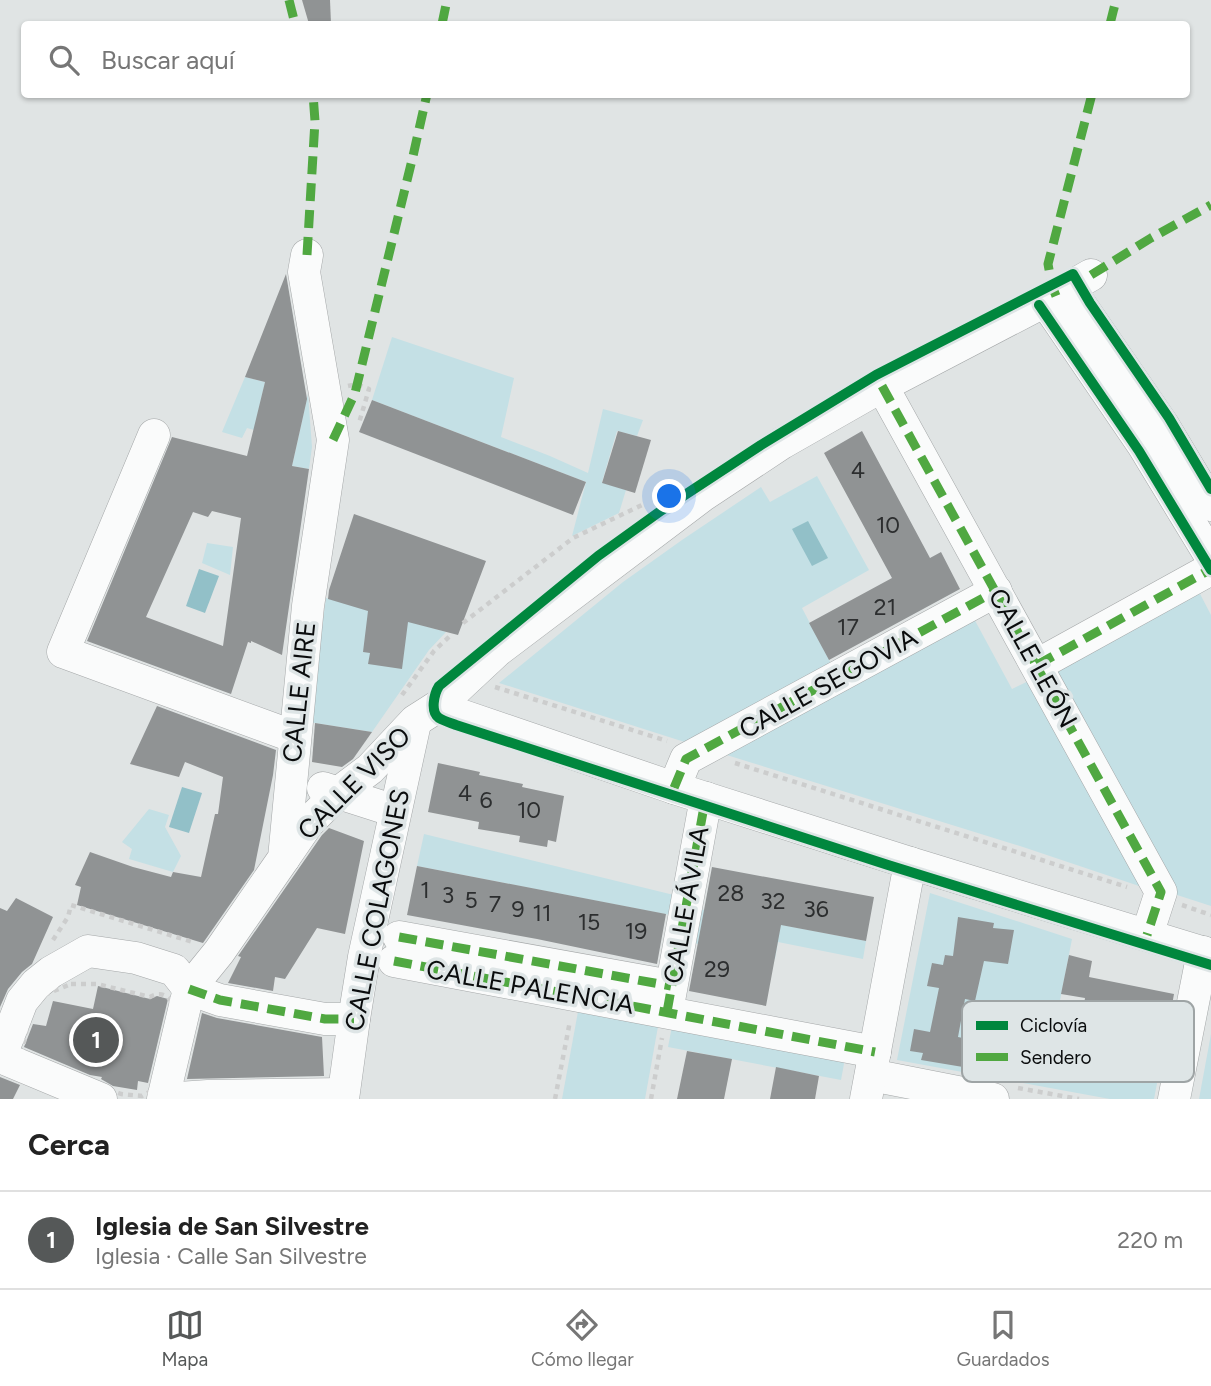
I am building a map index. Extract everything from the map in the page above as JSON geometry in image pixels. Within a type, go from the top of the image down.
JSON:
[{"type":"street","name":"CALLE AIRE","points":[[164,1099],[189,989],[219,952],[284,858],[308,606],[333,440],[304,272],[307,255]]},
{"type":"street","name":"CALLE VISO","points":[[284,858],[309,823],[338,793],[370,769],[426,714],[497,651],[702,496],[782,443],[882,386],[1069,288]]},
{"type":"street","points":[[1069,288],[1163,425],[1211,506]]},
{"type":"street","points":[[1069,288],[1143,445],[1211,557]]},
{"type":"street","name":"CALLE LEÓN","points":[[882,386],[1161,892],[1159,897]]},
{"type":"street","points":[[154,435],[63,652],[295,737]]},
{"type":"street","points":[[1037,665],[1211,569]]},
{"type":"street","name":"CALLE SEGOVIA","points":[[674,788],[686,759],[996,591]]},
{"type":"street","points":[[426,714],[674,788],[1207,954],[1194,1011]]},
{"type":"street","name":"CALLE COLAGONES","points":[[343,1097],[364,957],[395,811],[426,714]]},
{"type":"street","points":[[291,779],[395,811]]},
{"type":"street","name":"CALLE ÁVILA","points":[[669,999],[706,798]]},
{"type":"street","points":[[871,1075],[910,863]]},
{"type":"street","points":[[1147,935],[1159,897]]},
{"type":"street","name":"CALLE PALENCIA","points":[[669,999],[575,995],[396,949],[669,999],[871,1075],[993,1099]]},
{"type":"street","points":[[101,1099],[0,1058],[22,1001],[36,984],[51,972],[88,951],[136,958],[174,970],[189,989],[220,1000],[325,1019],[354,1019]]},
{"type":"street","points":[[164,1099],[208,1096],[343,1097]]},
{"type":"path","points":[[325,392],[357,384],[369,389],[355,435]]},
{"type":"path","points":[[463,622],[573,538],[644,504]]},
{"type":"path","points":[[426,714],[389,713],[434,651],[452,634]]},
{"type":"path","points":[[499,677],[489,685],[1211,915]]},
{"type":"path","points":[[71,984],[97,984],[150,997],[165,995],[175,1008],[158,1085],[142,1096],[121,1094],[25,1059],[22,1051],[29,1019],[26,1010],[34,999],[71,984]]},
{"type":"path","points":[[555,1099],[575,995]]},
{"type":"shaded area","points":[[392,337],[514,378],[501,437],[588,473],[603,409],[643,420],[637,436],[617,431],[602,482],[626,490],[619,513],[572,536],[586,482],[372,400]]},
{"type":"shaded area","points":[[245,377],[265,382],[254,430],[247,428],[242,438],[222,432]]},
{"type":"shaded area","points":[[308,394],[312,447],[309,469],[292,466]]},
{"type":"shaded area","points":[[817,476],[869,570],[802,608],[835,671],[694,745],[499,683],[623,582],[761,487],[770,502]]},
{"type":"shaded area","points":[[808,521],[828,558],[812,566],[792,529]]},
{"type":"shaded area","points":[[207,543],[233,547],[230,575],[202,563]]},
{"type":"shaded area","points":[[199,569],[219,576],[205,613],[186,606]]},
{"type":"shaded area","points":[[1198,590],[1211,615],[1211,906],[1174,894],[1052,668]]},
{"type":"shaded area","points":[[326,598],[446,632],[429,650],[372,732],[309,722]]},
{"type":"shaded area","points":[[972,615],[1012,689],[1037,677],[1151,890],[1023,847],[717,752]]},
{"type":"shaded area","points":[[182,787],[202,793],[189,833],[169,827]]},
{"type":"shaded area","points":[[149,809],[169,815],[165,827],[181,856],[173,872],[129,859],[132,849],[122,842]]},
{"type":"shaded area","points":[[424,834],[678,896],[675,916],[417,866]]},
{"type":"shaded area","points":[[930,893],[1072,939],[1060,1001],[962,1001],[962,1072],[897,1060]]},
{"type":"shaded area","points":[[694,908],[866,941],[863,959],[778,942],[775,959],[688,942]]},
{"type":"shaded area","points":[[579,1006],[659,1021],[645,1099],[562,1099]]},
{"type":"shaded area","points":[[673,1021],[846,1053],[841,1080],[668,1047]]},
{"type":"shaded area","points":[[1211,1034],[1211,1099],[1199,1099]]},
{"type":"shaded area","points":[[1017,1082],[1157,1082],[1154,1099],[1110,1099]]},
{"type":"building","points":[[302,0],[330,0],[331,21],[308,21]]},
{"type":"building","points":[[286,274],[307,399],[292,466],[309,469],[282,655],[248,642],[231,694],[87,641],[172,437],[247,456],[265,382],[245,377]],"holes":[[[212,511],[241,518],[223,646],[146,617],[193,512],[208,517]]]},
{"type":"building","points":[[372,400],[586,482],[573,515],[359,432]]},
{"type":"building","points":[[618,431],[651,440],[635,493],[602,483]]},
{"type":"building","points":[[862,431],[930,558],[941,552],[960,589],[829,660],[809,623],[892,578],[824,453]]},
{"type":"building","points":[[354,514],[486,561],[458,635],[408,622],[402,669],[368,664],[370,653],[363,652],[368,611],[328,599]]},
{"type":"building","points":[[157,706],[276,750],[254,870],[203,943],[77,905],[81,887],[75,885],[90,852],[171,877],[173,872],[201,877],[215,814],[218,814],[223,777],[185,762],[179,777],[130,764]]},
{"type":"building","points":[[315,723],[372,732],[353,759],[342,767],[312,762]]},
{"type":"building","points":[[438,763],[564,796],[556,842],[548,840],[547,847],[519,842],[520,836],[478,829],[479,822],[428,812]]},
{"type":"building","points":[[329,828],[364,841],[345,934],[317,928],[285,979],[275,977],[273,991],[228,983],[241,957],[238,956]]},
{"type":"building","points":[[417,866],[666,914],[657,964],[407,915]]},
{"type":"building","points":[[712,867],[874,897],[866,941],[781,925],[766,1006],[689,991]]},
{"type":"building","points":[[16,898],[53,917],[32,964],[8,989],[0,1007],[0,908],[7,911]]},
{"type":"building","points":[[958,917],[994,923],[993,928],[1014,930],[1008,964],[984,961],[975,1001],[962,1001],[958,1037],[962,1038],[962,1067],[921,1060],[923,1053],[910,1051],[914,1029],[930,1032],[939,988],[927,986],[932,963],[943,965],[945,955],[953,956]]},
{"type":"building","points":[[1069,955],[1092,961],[1089,977],[1174,994],[1173,1001],[1085,1001],[1085,998],[1061,994]]},
{"type":"building","points":[[98,986],[150,999],[157,996],[168,999],[148,1083],[138,1081],[137,1090],[113,1086],[101,1079],[102,1077],[90,1075],[24,1047],[33,1024],[46,1026],[53,1001],[93,1009]]},
{"type":"building","points":[[202,1013],[322,1037],[324,1076],[187,1079]]},
{"type":"building","points":[[687,1051],[732,1059],[724,1099],[677,1099]]},
{"type":"building","points":[[776,1067],[819,1076],[815,1099],[770,1099]]},
{"type":"building","points":[[0,1077],[20,1085],[13,1099],[0,1099]]},
{"type":"marked path","points":[[289,0],[294,21]]},
{"type":"marked path","points":[[443,21],[447,0]]},
{"type":"marked path","points":[[1111,21],[1116,0]]},
{"type":"marked path","points":[[307,255],[315,121],[313,98]]},
{"type":"marked path","points":[[333,440],[355,393],[426,98]]},
{"type":"marked path","points":[[1056,296],[1048,264],[1091,98]]},
{"type":"marked path","points":[[1091,275],[1211,205]]},
{"type":"marked path","points":[[882,386],[1161,892],[1147,935]]},
{"type":"marked path","points":[[1037,665],[1211,569]]},
{"type":"marked path","points":[[674,788],[686,759],[996,591]]},
{"type":"marked path","points":[[667,1012],[705,801]]},
{"type":"marked path","points":[[399,937],[671,986]]},
{"type":"marked path","points":[[394,961],[875,1052]]},
{"type":"marked path","points":[[189,989],[220,1000],[325,1019],[354,1019]]},
{"type":"cycle path","points":[[1211,489],[1169,418],[1073,274],[876,375],[761,445],[662,510],[598,556],[439,686],[434,698],[436,715],[456,725],[888,865],[1211,965]]},
{"type":"cycle path","points":[[1039,305],[1139,451],[1211,570]]},
{"type":"place","name":"Iglesia de San Silvestre","points":[[96,1040]]}]
